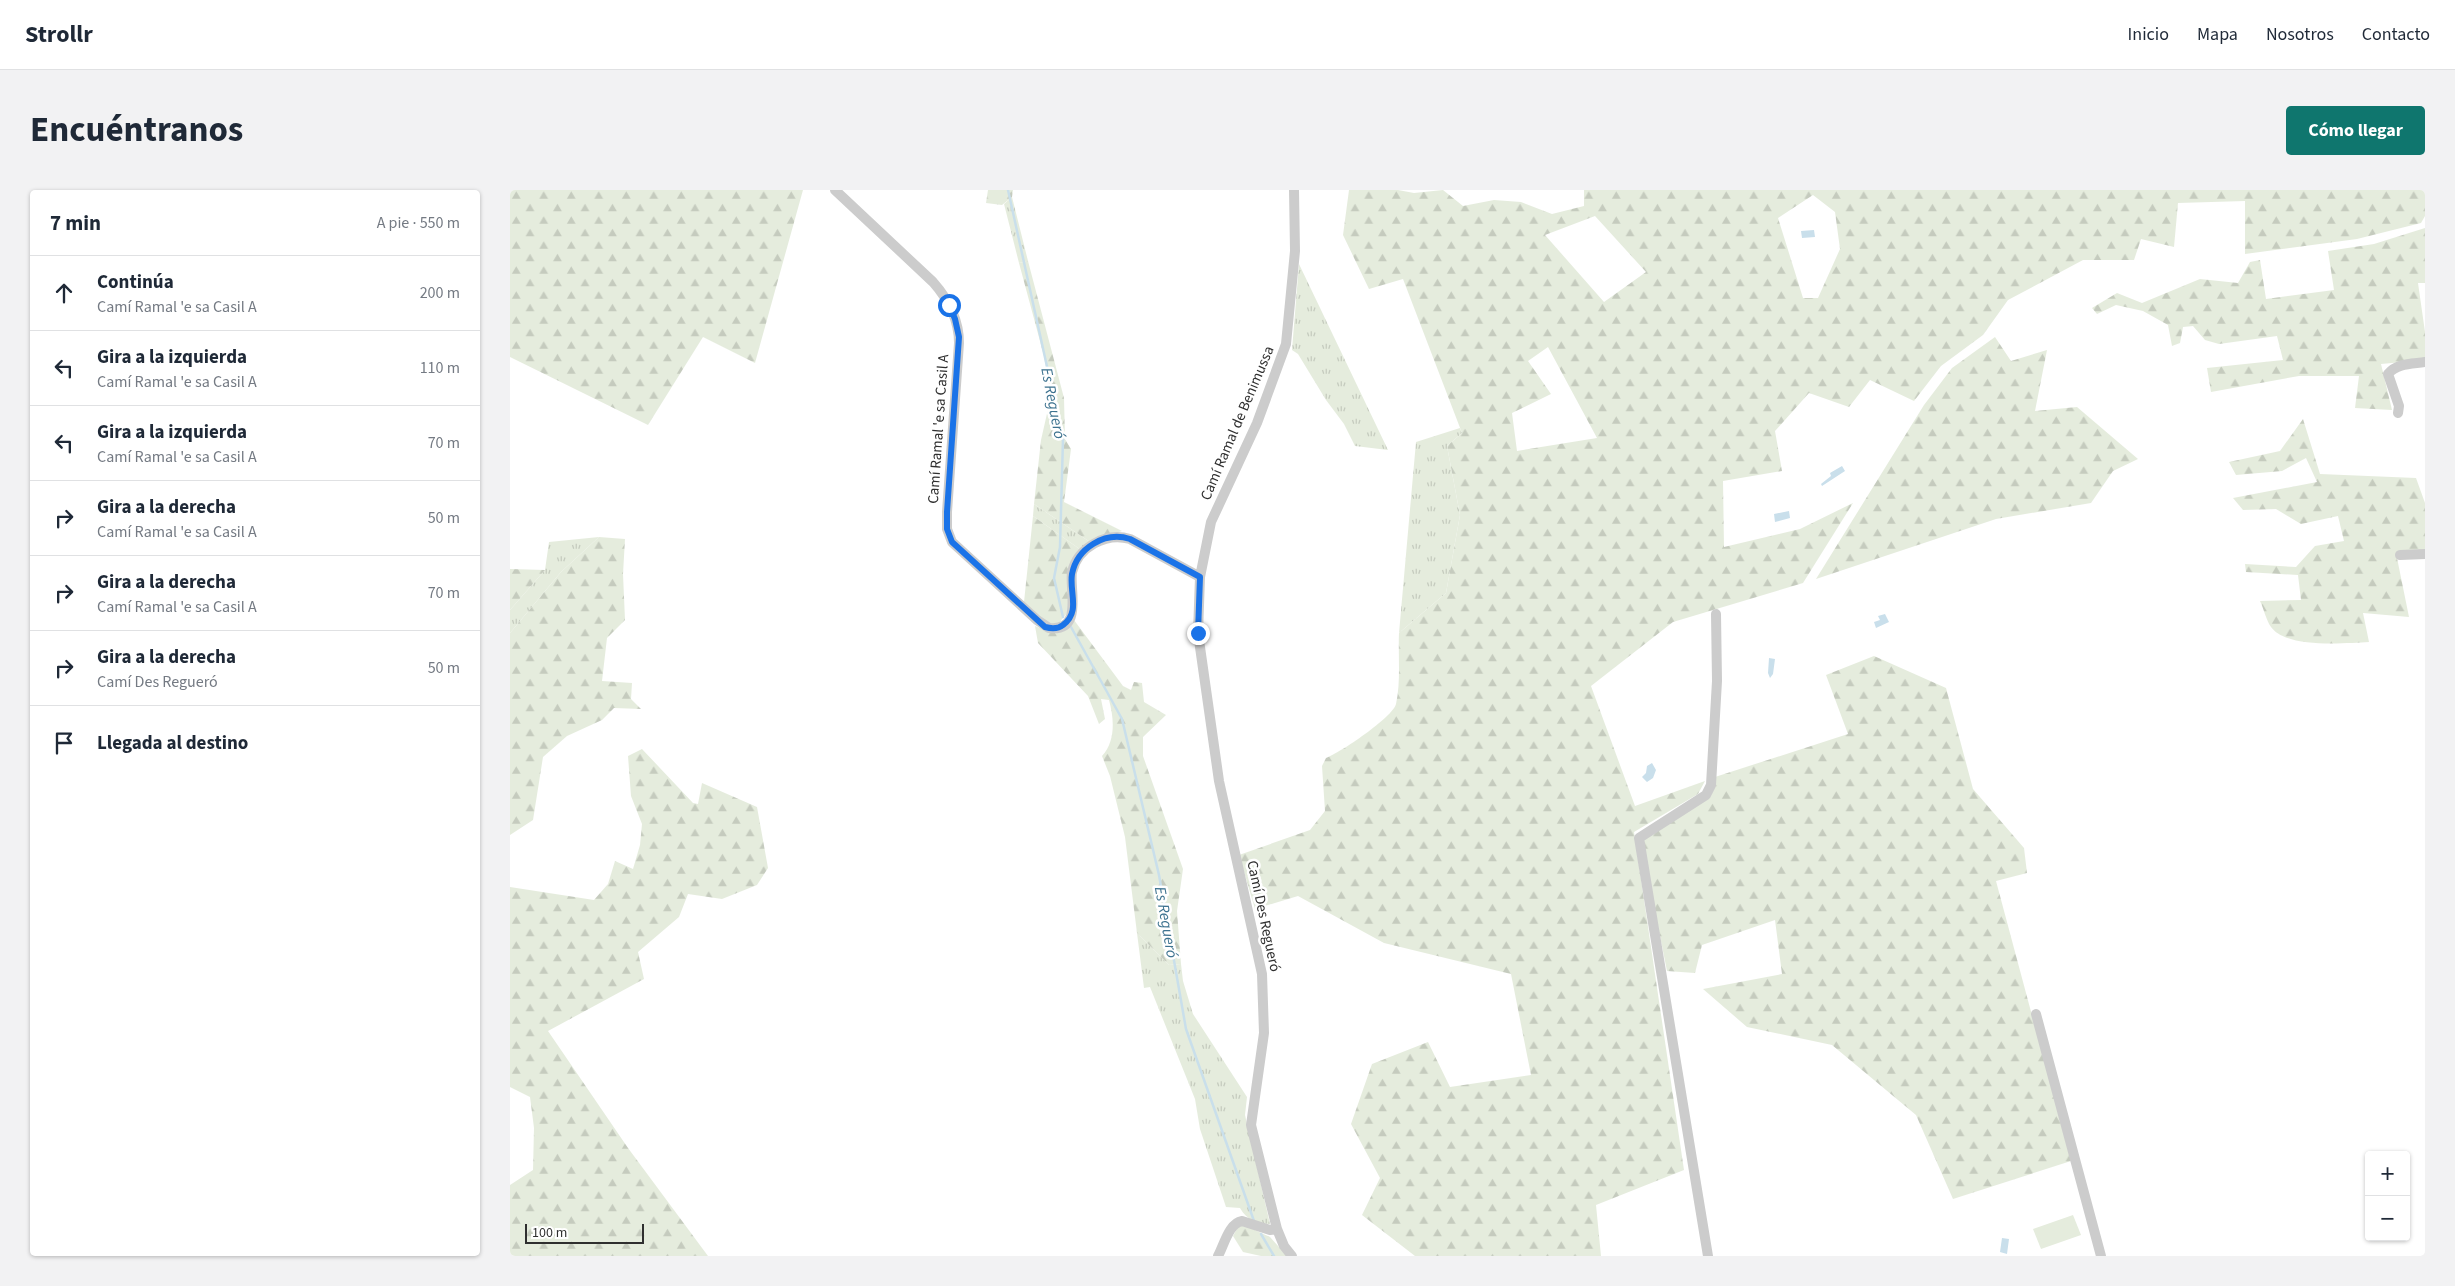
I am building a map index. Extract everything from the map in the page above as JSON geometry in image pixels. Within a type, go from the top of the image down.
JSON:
[{"type":"street","name":"Camí Ramal 'e sa Casil A","points":[[835,190],[901,250],[937,286],[955,319],[959,343],[947,512],[947,529],[952,542],[1037,620],[1049,628],[1060,627],[1069,620],[1074,604],[1072,578],[1074,566],[1080,555],[1104,538],[1118,536],[1130,539],[1200,577]]},
{"type":"street","name":"Camí Ramal de Benimussa","points":[[1200,577],[1211,522],[1257,423],[1286,344],[1295,251],[1294,190]]},
{"type":"street","points":[[2398,413],[2399,406],[2388,374],[2392,369],[2402,365],[2425,362]]},
{"type":"street","points":[[2400,555],[2425,554]]},
{"type":"street","name":"Camí Des Regueró","points":[[1200,577],[1198,633],[1219,780],[1262,974],[1264,1033],[1251,1125],[1277,1229],[1284,1246],[1292,1256]]},
{"type":"street","points":[[1708,1256],[1639,838],[1706,795],[1711,785],[1717,681],[1716,614]]},
{"type":"street","points":[[2036,1014],[2101,1256]]},
{"type":"street","points":[[1218,1256],[1232,1228],[1238,1222],[1247,1222],[1270,1230],[1277,1229]]},
{"type":"green space","points":[[510,190],[803,190],[755,363],[703,337],[648,425],[510,357]]},
{"type":"green space","points":[[988,190],[1013,190],[1012,197],[1002,205],[986,203]]},
{"type":"green space","points":[[1349,190],[1398,190],[1414,193],[1443,190],[1463,206],[1494,200],[1521,202],[1552,214],[1584,206],[1584,190],[2425,190],[2425,216],[2421,223],[2357,239],[2245,254],[2245,201],[2178,203],[2174,247],[2141,239],[2134,260],[2083,260],[2008,300],[1983,335],[1941,366],[1914,401],[1870,380],[1849,407],[1809,393],[1775,431],[1782,471],[1723,481],[1724,547],[1800,529],[1853,503],[1803,583],[1673,622],[1591,686],[1635,806],[1705,781],[1698,794],[1634,832],[1684,1170],[1596,1205],[1601,1256],[1415,1256],[1362,1215],[1380,1178],[1351,1124],[1372,1064],[1428,1042],[1450,1087],[1531,1075],[1511,974],[1384,943],[1298,896],[1255,909],[1239,855],[1310,830],[1325,811],[1322,766],[1326,758],[1365,734],[1393,710],[1396,704],[1398,687],[1399,633],[1446,593],[1460,515],[1447,446],[1462,433],[1403,279],[1369,289],[1343,235]],"holes":[[[1813,195],[1835,212],[1840,249],[1818,298],[1803,298],[1778,218]],[[1595,216],[1646,272],[1604,302],[1545,235]],[[1548,347],[1597,438],[1517,451],[1512,413],[1551,394],[1528,361]]]},
{"type":"green space","points":[[1012,197],[1028,261],[1019,263],[1004,204]]},
{"type":"green space","points":[[2425,228],[2425,283],[2418,283],[2425,332],[2425,360],[2381,364],[2392,410],[2355,408],[2359,376],[2299,376],[2211,392],[2207,368],[2283,360],[2277,336],[2219,344],[2205,340],[2193,326],[2183,327],[2180,343],[2172,346],[2168,325],[2143,311],[2116,305],[2097,314],[2092,308],[2117,293],[2142,303],[2200,279],[2238,283],[2250,262],[2260,260],[2266,299],[2334,290],[2328,251],[2374,244]]},
{"type":"green space","points":[[1028,261],[1064,398],[1065,439],[1071,449],[1064,502],[1122,531],[1090,542],[1034,504],[1041,440],[1051,396],[1044,356],[1019,263]]},
{"type":"green space","points":[[1299,264],[1388,450],[1355,446],[1344,424],[1326,400],[1298,354],[1292,350]]},
{"type":"green space","points":[[1995,337],[2011,361],[2047,350],[2035,411],[2077,407],[2138,459],[2113,471],[2091,503],[1996,519],[1816,579],[1924,405],[1952,368]]},
{"type":"green space","points":[[2303,419],[2320,474],[2416,478],[2425,503],[2425,552],[2396,553],[2409,617],[2363,613],[2369,642],[2303,642],[2279,634],[2269,624],[2260,601],[2301,600],[2298,575],[2246,572],[2245,564],[2296,567],[2315,546],[2344,541],[2338,516],[2301,524],[2276,509],[2243,510],[2233,498],[2317,482],[2306,458],[2282,471],[2236,475],[2229,462],[2280,451]]},
{"type":"green space","points":[[1460,428],[1462,433],[1447,446],[1460,515],[1446,593],[1399,633],[1416,442]]},
{"type":"green space","points":[[1034,504],[1090,542],[1081,550],[1033,516]]},
{"type":"green space","points":[[1033,516],[1081,550],[1068,612],[1058,624],[1043,621],[1024,602]]},
{"type":"green space","points":[[599,537],[561,572],[510,633],[510,610],[545,570],[549,542]]},
{"type":"green space","points":[[599,537],[625,539],[623,574],[625,620],[607,638],[602,681],[632,683],[631,699],[641,709],[614,708],[602,720],[567,736],[543,757],[533,820],[510,835],[510,633],[561,572]]},
{"type":"green space","points":[[510,569],[545,570],[510,610]]},
{"type":"green space","points":[[1074,620],[1123,686],[1131,690],[1134,682],[1142,683],[1144,702],[1166,715],[1143,737],[1143,756],[1183,869],[1177,911],[1181,964],[1169,965],[1137,933],[1125,837],[1110,776],[1102,756],[1110,743],[1113,729],[1109,700],[1101,699],[1105,719],[1099,724],[1088,696],[1038,643],[1035,626],[1050,632]]},
{"type":"green space","points":[[1874,656],[1946,688],[1973,789],[2024,848],[2027,873],[1996,881],[2071,1161],[1953,1199],[1916,1115],[1832,1045],[1747,1027],[1703,989],[1782,974],[1775,920],[1702,945],[1695,973],[1667,971],[1642,846],[1646,835],[1711,796],[1715,777],[1848,734],[1826,675]]},
{"type":"green space","points":[[642,749],[693,803],[698,804],[702,783],[757,807],[768,868],[757,885],[722,899],[688,894],[679,917],[638,952],[644,979],[548,1031],[628,1148],[708,1256],[510,1256],[510,1185],[533,1170],[534,1128],[530,1097],[510,1087],[510,887],[594,900],[608,884],[615,861],[633,869],[640,845],[642,824],[631,796],[628,756]]},
{"type":"green space","points":[[1137,933],[1169,965],[1181,964],[1183,981],[1193,1014],[1247,1097],[1245,1115],[1270,1224],[1252,1220],[1240,1208],[1226,1207],[1200,1129],[1195,1099],[1150,987],[1144,988]]},
{"type":"green space","points":[[2073,1215],[2081,1235],[2041,1249],[2033,1229]]},
{"type":"green space","points":[[1244,1225],[1270,1237],[1287,1256],[1261,1256],[1243,1252],[1233,1236],[1238,1227]]},
{"type":"water","points":[[1814,230],[1815,237],[1802,238],[1801,231]]},
{"type":"water","points":[[1842,466],[1845,471],[1822,486],[1821,484],[1831,476],[1830,473]]},
{"type":"water","points":[[1789,511],[1790,518],[1775,522],[1774,514]]},
{"type":"water","points":[[1885,614],[1889,622],[1876,628],[1874,622],[1880,620],[1878,616]]},
{"type":"water","points":[[1769,658],[1775,659],[1773,674],[1770,678],[1768,673]]},
{"type":"water","points":[[1652,763],[1656,770],[1653,778],[1647,782],[1642,777],[1646,773],[1647,766]]},
{"type":"water","points":[[2002,1238],[2009,1239],[2007,1254],[2000,1252]]},
{"type":"waterway","name":"Es Regueró","points":[[1008,190],[1063,439],[1060,547],[1054,578],[1063,617]]},
{"type":"waterway","name":"Es Regueró","points":[[1071,627],[1122,719],[1159,875],[1186,1029],[1254,1221]]},
{"type":"waterway","name":"Es Regueró","points":[[1261,1234],[1274,1256]]},
{"type":"route","points":[[949,305],[957,325],[959,337],[947,512],[947,529],[952,542],[1045,627],[1053,629],[1065,624],[1072,615],[1074,604],[1072,578],[1074,566],[1080,555],[1095,542],[1104,538],[1118,536],[1130,539],[1194,572],[1200,577],[1198,633]]}]
